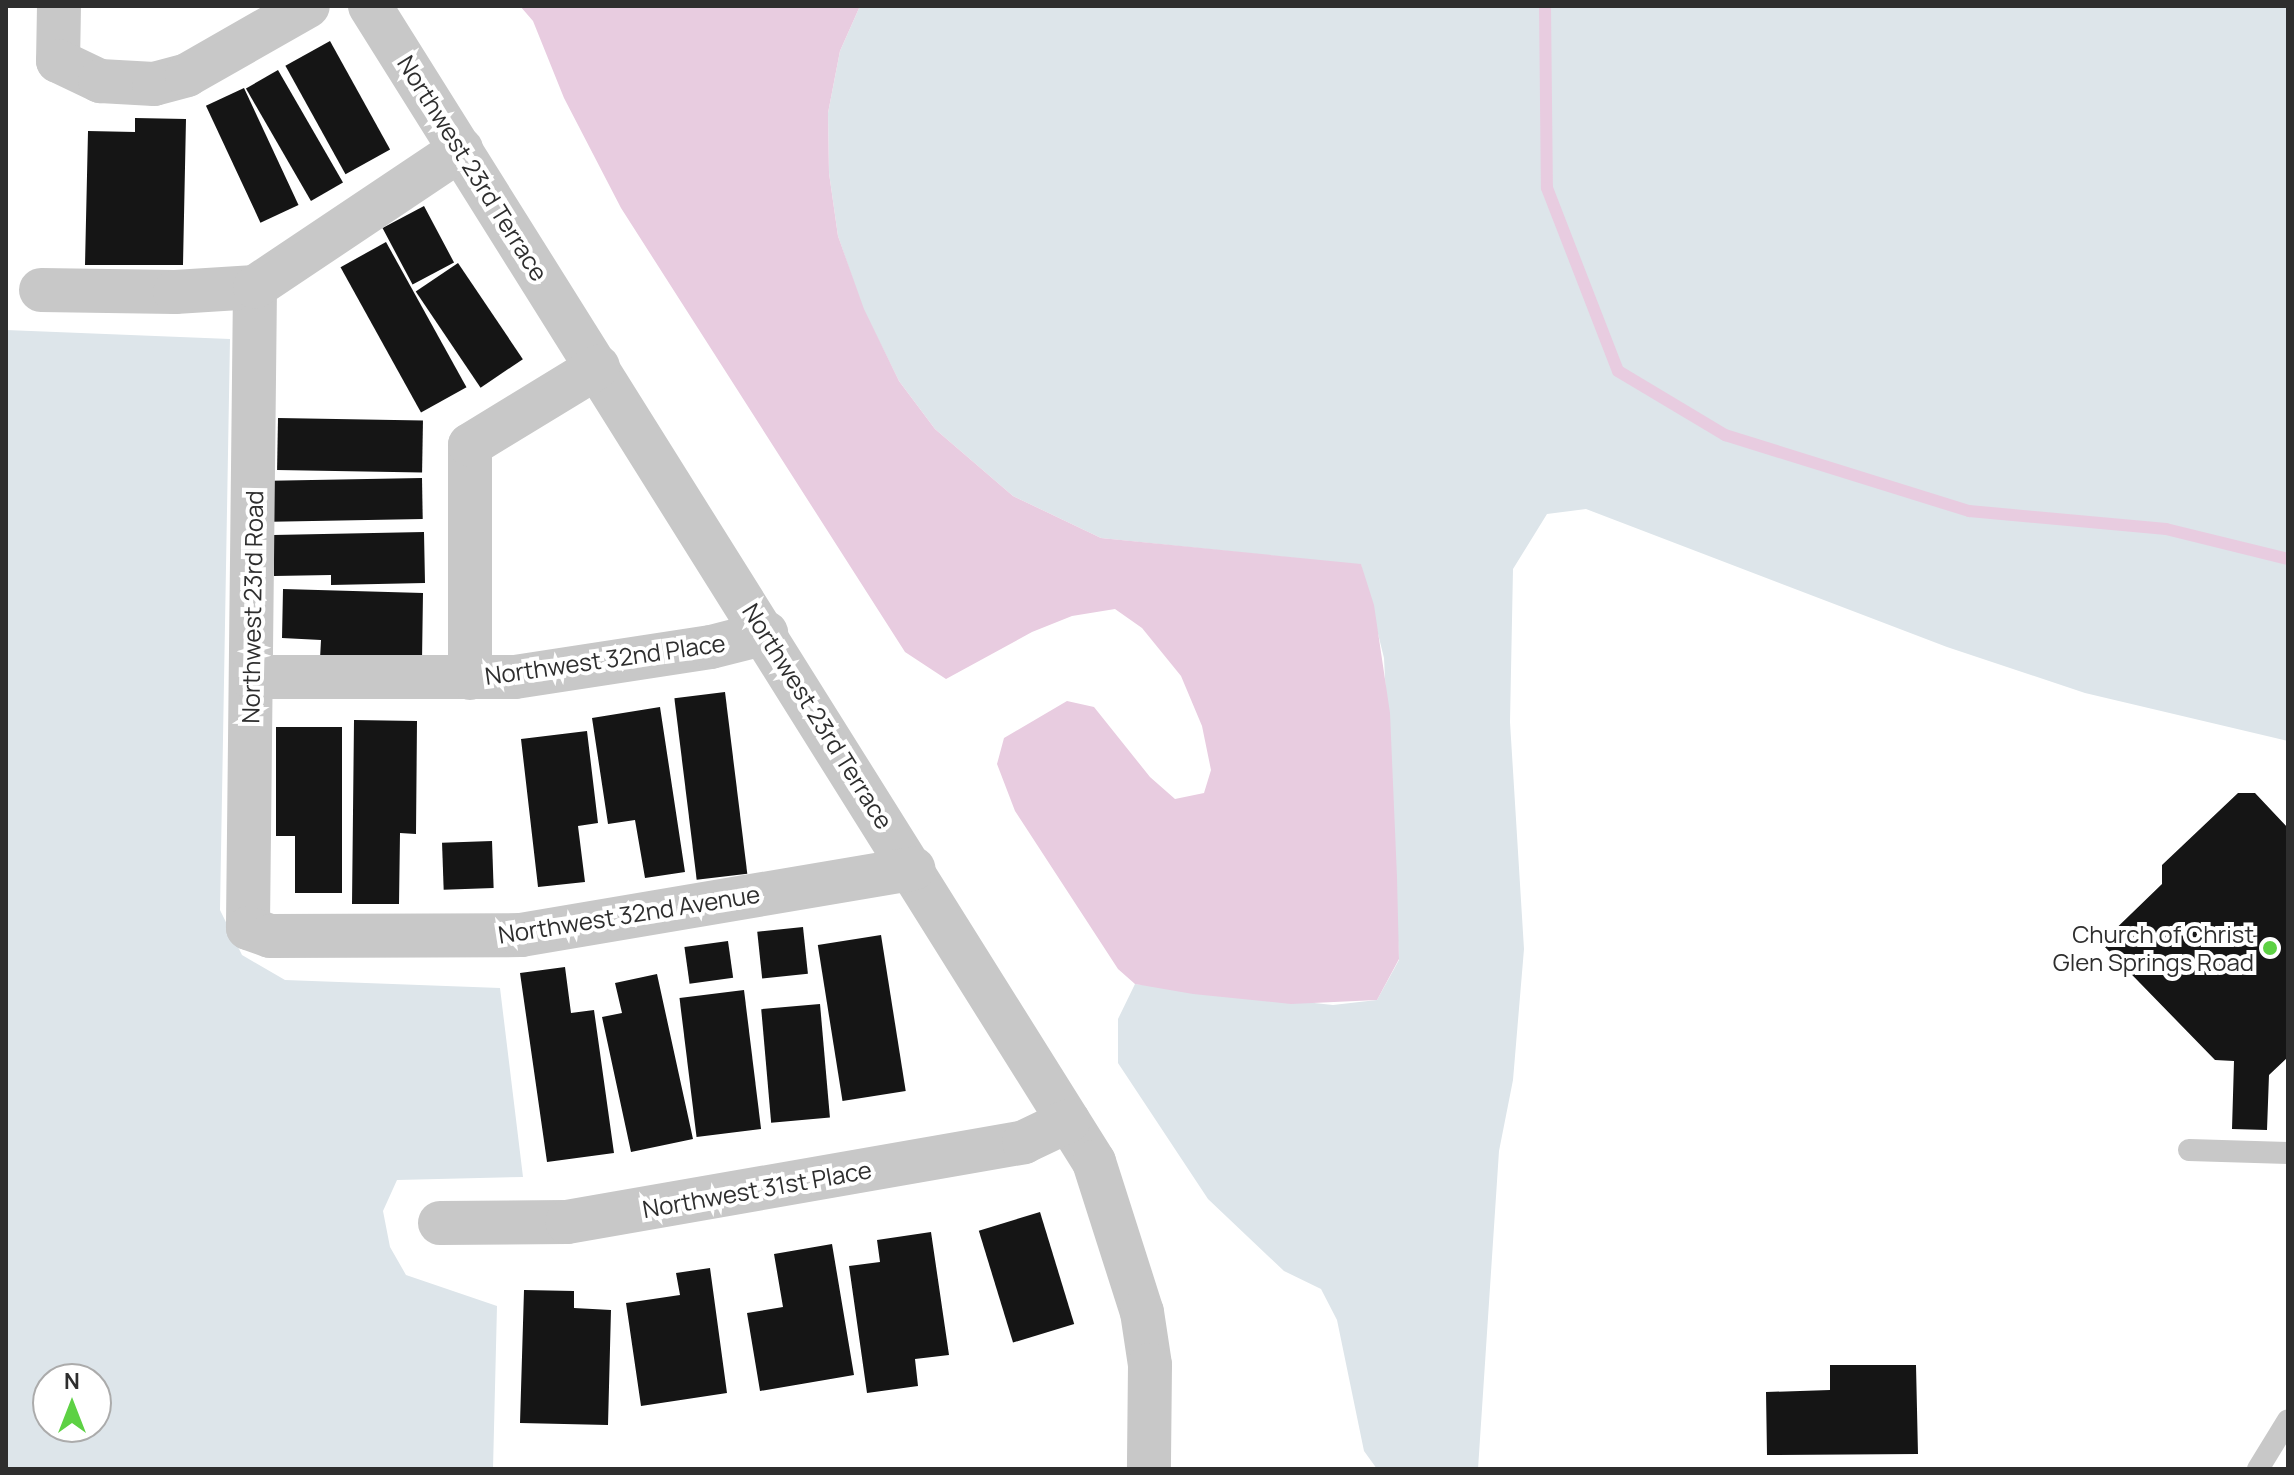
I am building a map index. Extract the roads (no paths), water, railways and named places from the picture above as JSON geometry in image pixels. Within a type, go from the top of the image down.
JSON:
[{"type":"street","points":[[59,6],[58,61],[100,81],[154,84],[187,75],[308,6]]},
{"type":"street","name":"Northwest 23rd Terrace","points":[[370,6],[766,633],[1094,1162],[1142,1312],[1150,1365],[1149,1469]]},
{"type":"street","points":[[41,290],[175,292],[255,287],[461,149]]},
{"type":"street","name":"Northwest 23rd Road","points":[[248,928],[255,287]]},
{"type":"street","points":[[470,678],[470,445],[598,367]]},
{"type":"street","name":"Northwest 32nd Place","points":[[251,677],[515,677],[711,647],[766,633]]},
{"type":"street","name":"Northwest 32nd Avenue","points":[[248,928],[270,936],[521,935],[913,869]]},
{"type":"street","name":"Northwest 31st Place","points":[[440,1223],[567,1222],[1024,1142],[1068,1121]]},
{"type":"lane","points":[[2189,1150],[2288,1153]]},
{"type":"lane","points":[[2258,1469],[2288,1420]]},
{"type":"waterway","points":[[1545,6],[1547,188],[1618,371],[1725,435],[1969,511],[2166,529],[2288,559]]},
{"type":"place","name":"Church of Christ Glen Springs Road","points":[[2270,948]]}]
